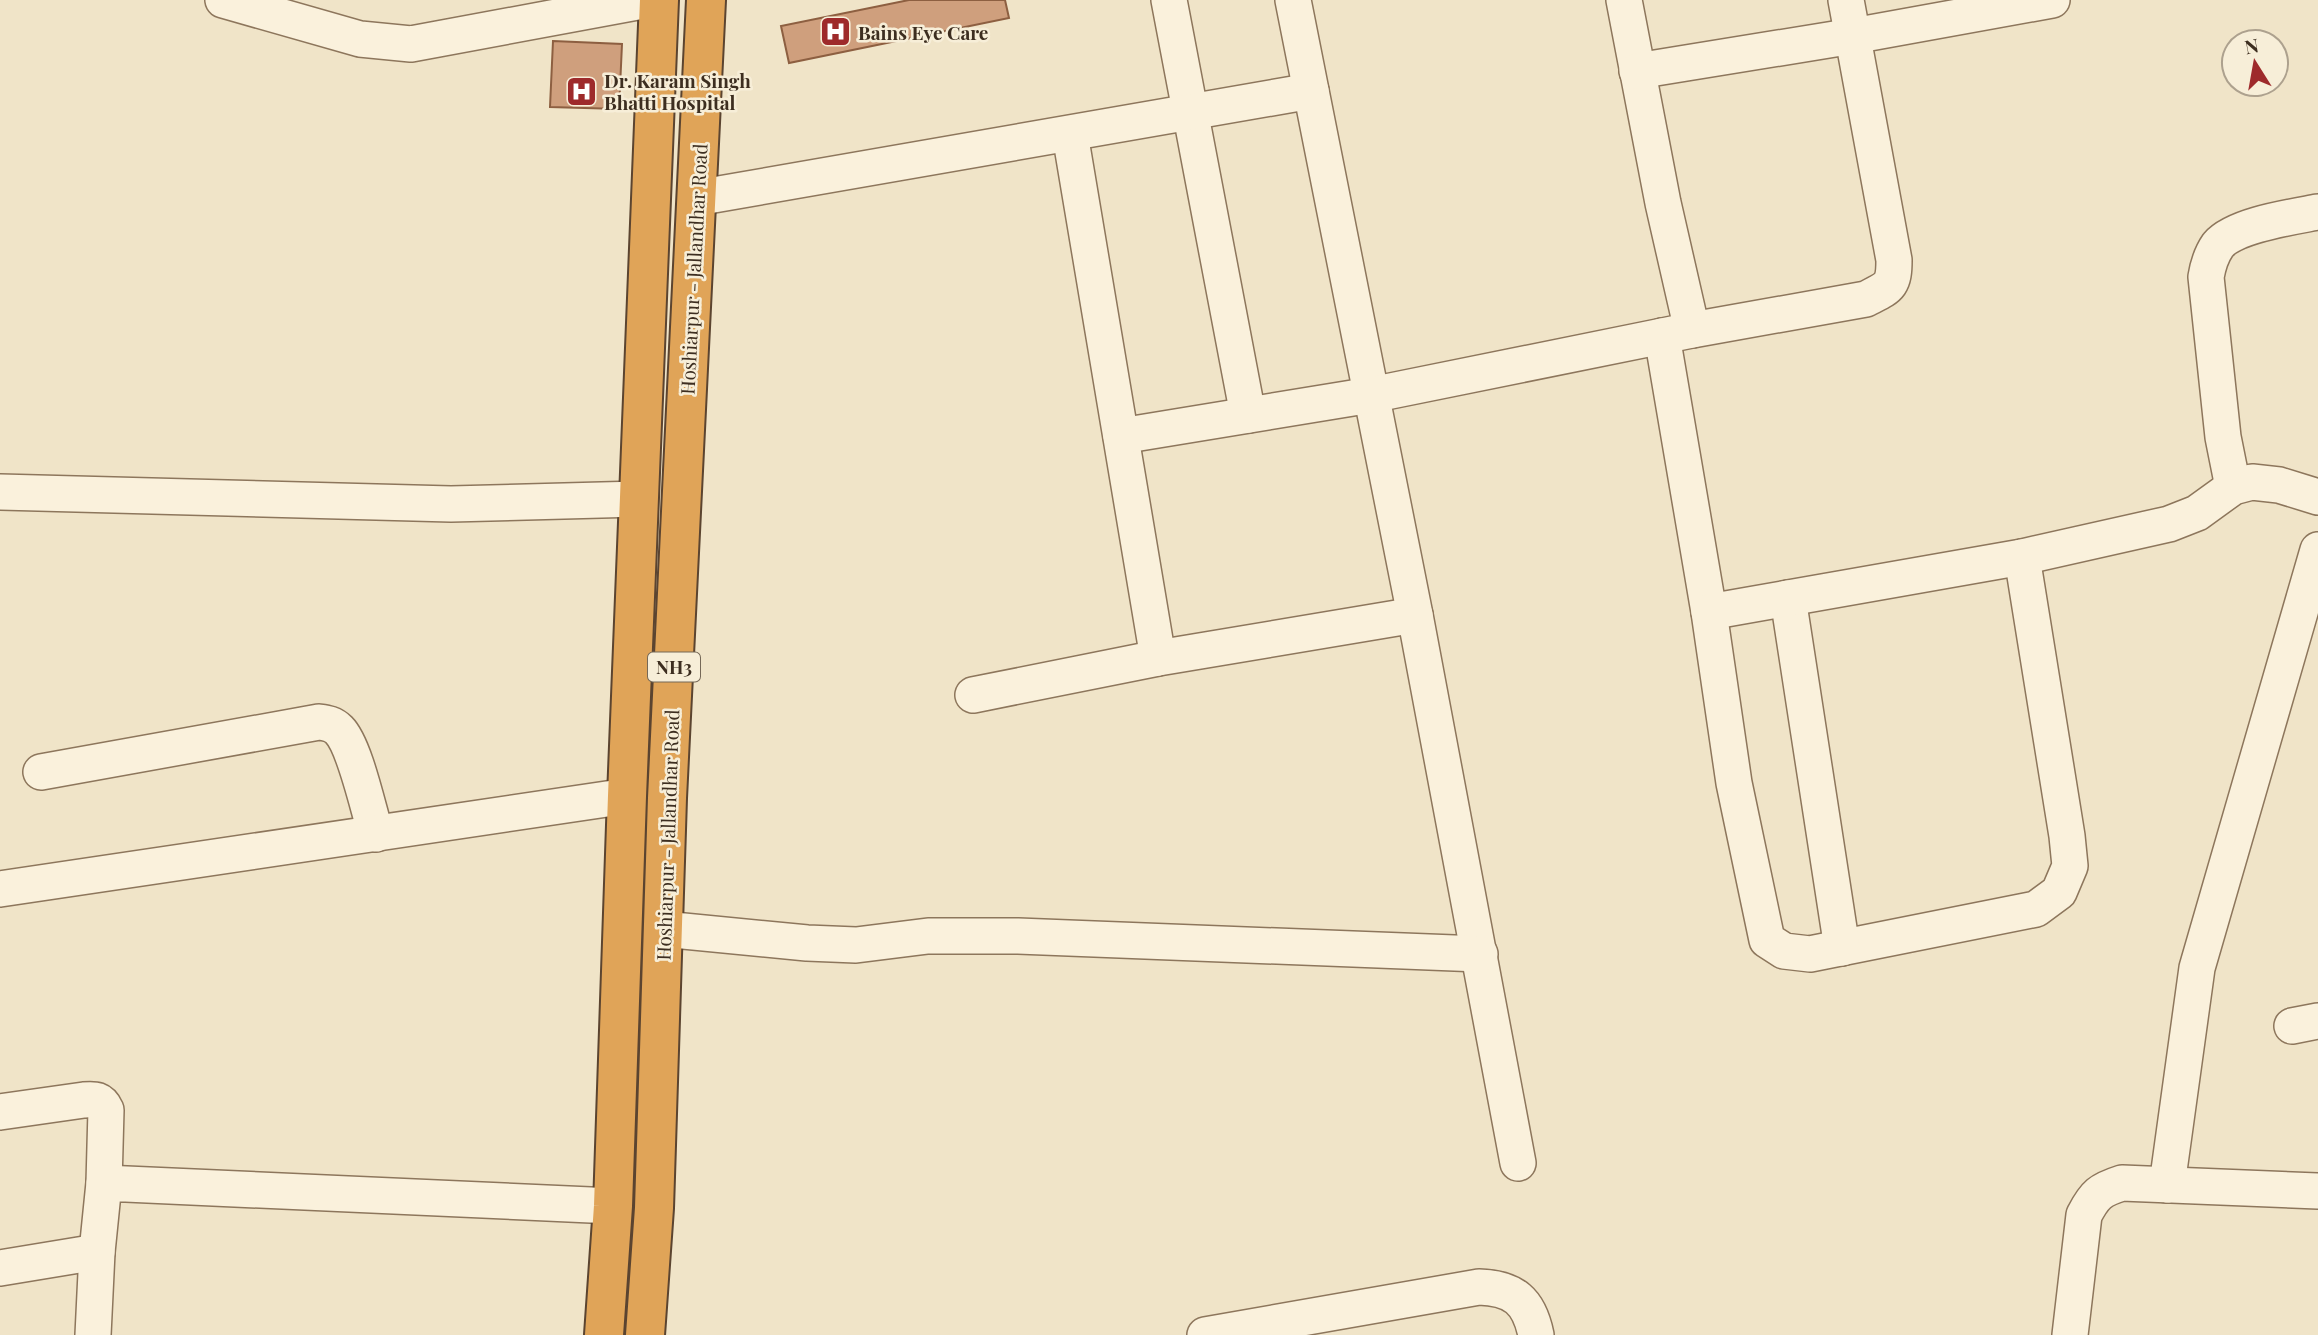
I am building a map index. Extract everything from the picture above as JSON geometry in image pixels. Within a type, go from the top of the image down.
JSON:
[{"type":"highway","name":"NH3","points":[[604,1335],[613,1206],[659,0]]},
{"type":"highway","name":"Hoshiarpur - Jallandhar Road","points":[[645,1335],[654,1208],[667,798],[706,0]]},
{"type":"street","points":[[223,0],[360,39],[411,44],[648,0]]},
{"type":"street","points":[[1169,0],[1248,415]]},
{"type":"street","points":[[1293,0],[1415,615],[1518,1163]]},
{"type":"street","points":[[1624,0],[1663,204],[1709,612],[1734,783],[1768,940],[1784,951],[1810,954],[2036,908],[2059,892],[2070,866],[2067,836],[2022,557]]},
{"type":"street","points":[[1121,436],[1371,395],[1677,333],[1866,299],[1886,289],[1894,278],[1894,260],[1846,0]]},
{"type":"street","points":[[1637,71],[2052,0]]},
{"type":"street","points":[[696,198],[1311,91]]},
{"type":"street","points":[[1070,134],[1158,658]]},
{"type":"street","points":[[2233,487],[2223,437],[2207,277],[2209,261],[2219,244],[2235,232],[2318,212]]},
{"type":"street","points":[[1709,612],[2022,557],[2169,524],[2197,513],[2233,487],[2252,482],[2279,485],[2318,496]]},
{"type":"street","points":[[0,492],[451,504],[639,499]]},
{"type":"street","points":[[2167,1185],[2197,968],[2318,550]]},
{"type":"street","points":[[1788,598],[1842,948]]},
{"type":"street","points":[[973,695],[1158,658],[1415,615]]},
{"type":"street","points":[[41,772],[318,722],[332,724],[341,732],[350,749],[376,834]]},
{"type":"street","points":[[0,889],[627,796]]},
{"type":"street","points":[[663,929],[856,945],[928,936],[1018,936],[1480,954]]},
{"type":"street","points":[[0,1112],[84,1100],[96,1099],[103,1103],[106,1111],[104,1183],[93,1335]]},
{"type":"street","points":[[104,1183],[613,1206]]},
{"type":"street","points":[[2070,1335],[2084,1215],[2092,1200],[2102,1190],[2122,1184],[2318,1191]]},
{"type":"street","points":[[0,1268],[97,1251]]},
{"type":"street","points":[[1205,1335],[1479,1287],[1510,1292],[1528,1311],[1536,1335]]},
{"type":"building","points":[[909,0],[1005,0],[1009,18],[789,63],[781,26]]},
{"type":"building","points":[[553,41],[622,44],[619,109],[550,107]]},
{"type":"place","name":"Bains Eye Care","points":[[835,32]]},
{"type":"place","name":"Dr. Karam Singh Bhatti Hospital","points":[[581,91]]}]
